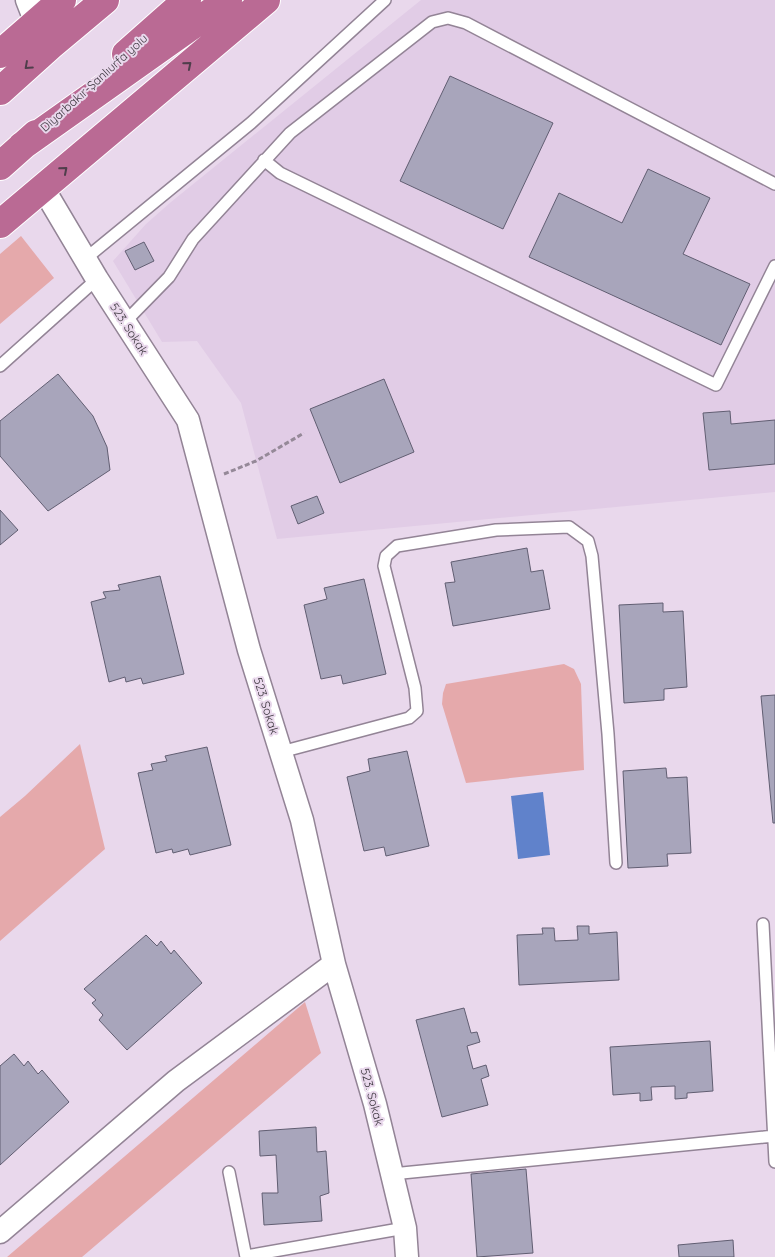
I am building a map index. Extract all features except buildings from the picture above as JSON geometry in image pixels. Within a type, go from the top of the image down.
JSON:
[{"type":"highway","points":[[0,54],[31,11],[62,0]]},
{"type":"highway","points":[[50,46],[94,0]]},
{"type":"highway","points":[[0,91],[105,0]]},
{"type":"highway","name":"Diyarbakır-Şanlıurfa yolu","points":[[0,166],[187,0]]},
{"type":"highway","points":[[22,146],[228,0]]},
{"type":"highway","points":[[0,224],[266,0]]},
{"type":"street","name":"523. Sokak","points":[[44,188],[97,279],[188,420],[249,650],[302,820],[334,964],[375,1104],[405,1228],[407,1257]]},
{"type":"street","points":[[0,1232],[176,1081],[334,964]]},
{"type":"lane","points":[[85,259],[251,124],[385,0]]},
{"type":"lane","points":[[125,322],[169,278],[192,239],[290,133],[432,22],[448,18],[466,23],[775,184]]},
{"type":"lane","points":[[264,160],[280,173],[716,385],[775,266]]},
{"type":"lane","points":[[0,366],[97,279]]},
{"type":"lane","points":[[281,752],[409,718],[417,711],[415,688],[384,566],[386,556],[396,546],[496,530],[569,527],[588,541],[592,556],[608,734],[616,863]]},
{"type":"lane","points":[[762,924],[775,1162]]},
{"type":"lane","points":[[392,1174],[774,1136]]},
{"type":"lane","points":[[229,1172],[246,1257],[405,1228]]},
{"type":"path","points":[[204,481],[256,462],[304,433]]},
{"type":"shaded area","points":[[421,0],[775,0],[775,492],[277,539],[241,403],[197,341],[162,342],[113,261],[146,224],[171,202]]},
{"type":"shaded area","points":[[21,236],[54,278],[0,324],[0,254]]},
{"type":"shaded area","points":[[564,664],[574,669],[581,684],[584,770],[466,783],[442,704],[446,684]]},
{"type":"shaded area","points":[[80,744],[105,849],[0,941],[0,817]]},
{"type":"shaded area","points":[[305,1002],[321,1053],[82,1257],[7,1257]]},
{"type":"water","points":[[543,792],[550,855],[518,859],[511,796]]}]
